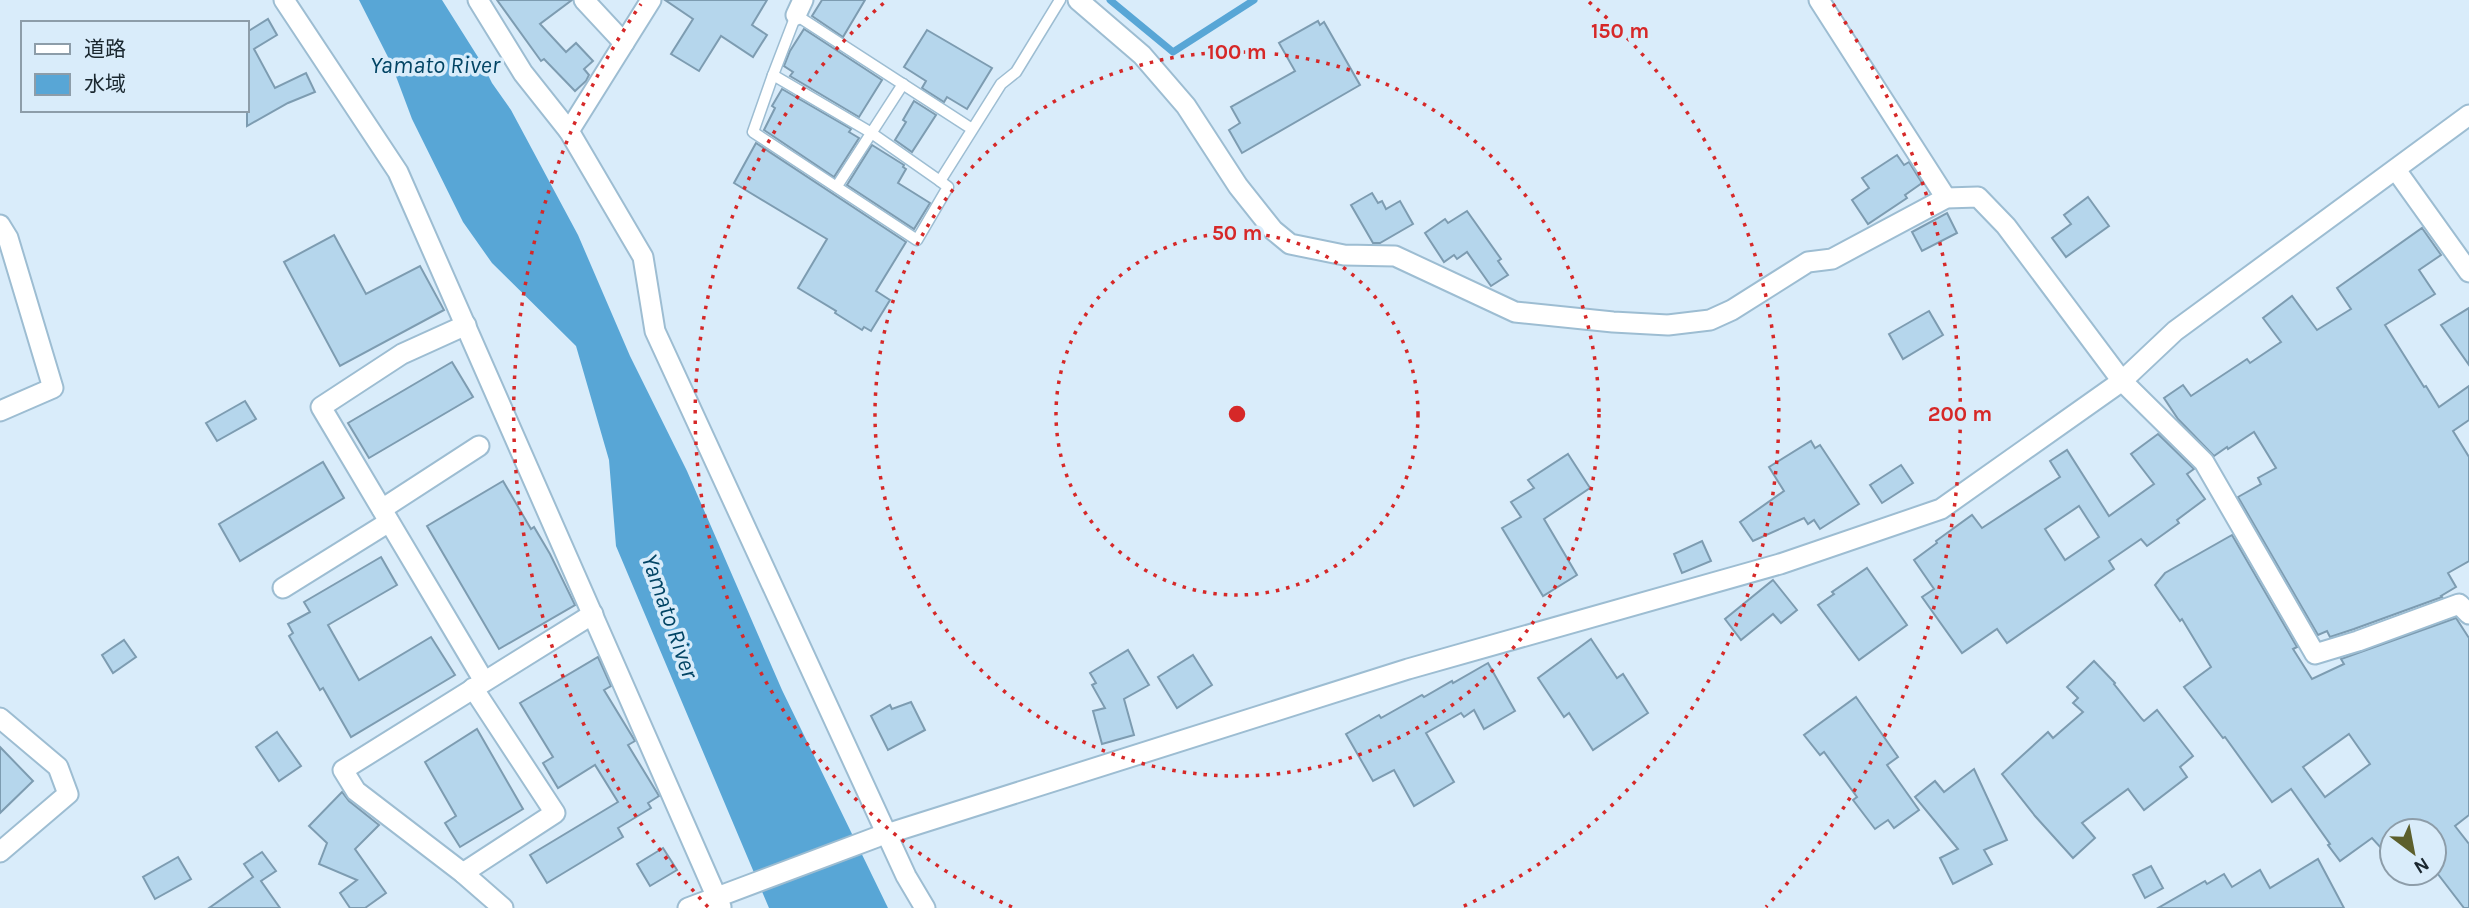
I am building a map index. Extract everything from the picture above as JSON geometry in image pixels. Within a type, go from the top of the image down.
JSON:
[{"type":"street","points":[[284,0],[398,172],[593,614],[724,898]]},
{"type":"street","points":[[478,0],[523,73],[569,131],[643,257],[655,331],[882,836],[925,908]]},
{"type":"street","points":[[584,0],[624,43]]},
{"type":"street","points":[[569,131],[651,0]]},
{"type":"street","points":[[1078,0],[1150,65],[1186,106],[1237,186],[1273,230],[1290,244],[1344,255],[1395,256],[1515,312],[1668,325],[1710,320],[1808,262],[1832,260],[1946,198],[1978,197],[2006,226],[2123,381],[2204,462],[2315,654],[2466,603]]},
{"type":"street","points":[[1819,0],[1946,198]]},
{"type":"street","points":[[688,908],[724,898],[882,836],[1408,669],[1780,564],[1941,509],[2123,381],[2175,331],[2469,115]]},
{"type":"street","points":[[2396,170],[2469,272]]},
{"type":"street","points":[[0,225],[8,239],[53,388],[0,411]]},
{"type":"street","points":[[463,873],[555,813],[478,685],[385,516],[321,407],[402,354],[466,326]]},
{"type":"street","points":[[283,589],[479,446]]},
{"type":"street","points":[[503,908],[463,873],[356,791],[343,770],[593,614]]},
{"type":"street","points":[[0,718],[58,767],[68,794],[0,852]]},
{"type":"lane","points":[[940,180],[1001,84],[1016,72],[1060,0]]},
{"type":"lane","points":[[773,75],[870,132],[948,187],[917,240],[753,132],[773,75],[799,7],[903,84],[972,129]]},
{"type":"lane","points":[[837,186],[903,84]]},
{"type":"water","name":"Yamato River","points":[[359,0],[442,0],[511,110],[578,235],[630,356],[687,471],[782,690],[888,908],[769,908],[616,546],[609,460],[576,346],[492,263],[463,222],[412,119],[391,63]]},
{"type":"building","points":[[497,0],[572,0],[540,24],[566,52],[576,43],[593,61],[584,69],[589,75],[586,81],[575,91],[544,59],[541,61]]},
{"type":"building","points":[[665,0],[767,0],[752,25],[767,35],[753,57],[721,36],[699,71],[671,54],[693,19]]},
{"type":"building","points":[[822,0],[865,0],[843,37],[812,16]]},
{"type":"building","points":[[268,19],[277,35],[254,49],[275,88],[306,73],[315,92],[288,103],[247,126],[248,112],[248,31]]},
{"type":"building","points":[[1318,21],[1320,25],[1324,22],[1360,85],[1242,153],[1229,130],[1240,123],[1231,107],[1295,71],[1279,43]]},
{"type":"building","points":[[804,29],[882,80],[859,117],[790,76],[793,72],[784,66]]},
{"type":"building","points":[[927,30],[992,68],[967,109],[947,97],[944,102],[922,88],[926,81],[904,67]]},
{"type":"building","points":[[782,89],[851,129],[849,132],[859,138],[834,177],[764,130],[775,108],[772,106]]},
{"type":"building","points":[[914,101],[936,115],[912,152],[895,140]]},
{"type":"building","points":[[756,143],[906,242],[876,291],[890,300],[871,331],[864,327],[862,330],[798,288],[827,239],[734,183]]},
{"type":"building","points":[[872,145],[904,165],[906,169],[898,183],[930,203],[914,229],[847,185]]},
{"type":"building","points":[[1897,155],[1904,165],[1909,162],[1922,183],[1905,195],[1907,198],[1868,224],[1852,200],[1869,188],[1862,178]]},
{"type":"building","points":[[1372,193],[1378,203],[1382,201],[1386,209],[1400,201],[1413,224],[1380,243],[1373,243],[1351,205]]},
{"type":"building","points":[[2088,197],[2109,226],[2066,257],[2052,238],[2071,224],[2064,215]]},
{"type":"building","points":[[1467,211],[1501,259],[1498,261],[1508,275],[1491,286],[1467,252],[1457,259],[1454,255],[1444,262],[1425,233],[1445,219],[1448,223]]},
{"type":"building","points":[[1947,213],[1957,233],[1922,251],[1912,232]]},
{"type":"building","points":[[2422,228],[2441,255],[2419,270],[2435,294],[2385,325],[2439,407],[2469,386],[2469,420],[2453,431],[2469,457],[2469,561],[2448,573],[2456,587],[2442,597],[2330,637],[2327,631],[2318,635],[2238,497],[2261,484],[2258,478],[2276,468],[2254,432],[2214,456],[2178,419],[2164,398],[2183,385],[2191,396],[2247,359],[2250,363],[2281,342],[2263,318],[2292,296],[2317,330],[2351,309],[2337,288]]},
{"type":"building","points":[[334,235],[366,294],[420,266],[444,310],[340,366],[284,262]]},
{"type":"building","points":[[2469,308],[2469,365],[2441,325]]},
{"type":"building","points":[[1929,311],[1943,335],[1903,359],[1889,334]]},
{"type":"building","points":[[452,362],[473,397],[369,458],[348,423]]},
{"type":"building","points":[[245,401],[256,419],[217,441],[206,423]]},
{"type":"building","points":[[2158,434],[2194,469],[2187,474],[2205,499],[2177,520],[2179,523],[2147,546],[2141,539],[2109,561],[2114,569],[2007,643],[1997,629],[1962,653],[1922,597],[1934,589],[1914,560],[1972,515],[1982,528],[2060,477],[2050,461],[2067,450],[2109,516],[2154,484],[2131,454]],"holes":[[[2079,506],[2099,537],[2065,560],[2045,529]]]},
{"type":"building","points":[[1811,441],[1815,448],[1820,445],[1859,504],[1820,529],[1814,520],[1808,524],[1804,518],[1753,541],[1740,522],[1784,491],[1769,467]]},
{"type":"building","points":[[1568,454],[1590,488],[1544,519],[1577,575],[1543,596],[1502,528],[1521,517],[1511,502],[1534,488],[1528,480]]},
{"type":"building","points":[[323,462],[344,498],[240,561],[219,524]]},
{"type":"building","points":[[1901,465],[1913,483],[1882,503],[1870,485]]},
{"type":"building","points":[[503,481],[531,529],[534,527],[550,554],[575,605],[499,649],[427,526]]},
{"type":"building","points":[[2232,535],[2297,647],[2293,649],[2312,679],[2344,664],[2341,659],[2456,618],[2469,638],[2469,815],[2455,826],[2469,844],[2469,908],[2464,908],[2448,887],[2448,817],[2378,817],[2378,845],[2372,838],[2340,861],[2291,789],[2272,802],[2225,737],[2223,738],[2184,687],[2211,667],[2182,619],[2180,621],[2155,585],[2165,573]],"holes":[[[2349,734],[2370,764],[2325,797],[2303,767]]]},
{"type":"building","points":[[1702,541],[1711,561],[1682,573],[1674,554]]},
{"type":"building","points":[[381,557],[397,585],[328,625],[359,680],[431,637],[455,675],[351,737],[289,636],[293,633],[288,624],[310,612],[304,602]]},
{"type":"building","points":[[1867,568],[1907,625],[1859,660],[1818,605]]},
{"type":"building","points":[[1773,580],[1797,610],[1781,623],[1773,614],[1741,640],[1725,619]]},
{"type":"building","points":[[1591,639],[1617,678],[1623,674],[1648,713],[1593,750],[1569,713],[1564,717],[1538,678]]},
{"type":"building","points":[[124,640],[136,657],[113,673],[102,655]]},
{"type":"building","points":[[1128,650],[1149,685],[1124,699],[1134,735],[1102,744],[1093,711],[1105,708],[1092,685],[1096,683],[1090,673]]},
{"type":"building","points":[[1193,655],[1212,685],[1177,708],[1158,677]]},
{"type":"building","points":[[598,657],[611,686],[604,690],[635,741],[628,745],[659,796],[648,803],[651,808],[618,828],[623,837],[547,883],[530,855],[618,802],[595,765],[558,788],[543,763],[553,757],[520,703]]},
{"type":"building","points":[[2094,661],[2144,721],[2157,710],[2193,756],[2180,767],[2187,777],[2144,810],[2128,789],[2082,823],[2095,838],[2073,858],[2002,774],[2048,732],[2053,738],[2083,712],[2073,703],[2078,698],[2067,687]]},
{"type":"building","points":[[1488,663],[1515,711],[1484,729],[1474,710],[1464,717],[1461,713],[1426,733],[1454,782],[1414,806],[1394,770],[1373,781],[1346,734],[1379,715],[1381,718],[1422,695],[1424,697],[1452,681],[1453,683]]},
{"type":"building","points":[[1856,697],[1898,757],[1887,765],[1919,810],[1894,828],[1888,820],[1875,829],[1853,800],[1857,797],[1824,752],[1820,755],[1804,735]]},
{"type":"building","points":[[911,702],[925,730],[888,750],[871,716],[890,705],[892,709]]},
{"type":"building","points":[[477,729],[523,809],[460,847],[445,823],[456,816],[425,762]]},
{"type":"building","points":[[277,732],[301,766],[279,781],[256,747]]},
{"type":"building","points":[[0,747],[33,781],[0,813]]},
{"type":"building","points":[[1974,769],[2007,840],[1984,850],[1992,864],[1953,884],[1940,858],[1958,849],[1915,797],[1935,781],[1944,792]]},
{"type":"building","points":[[342,792],[379,825],[355,849],[386,893],[365,908],[350,908],[340,893],[357,880],[319,864],[327,843],[309,826]]},
{"type":"building","points":[[663,848],[677,870],[650,886],[637,864]]},
{"type":"building","points":[[262,852],[276,871],[261,881],[280,908],[209,908],[253,877],[244,864]]},
{"type":"building","points":[[178,857],[191,879],[155,899],[143,877]]},
{"type":"building","points":[[2318,859],[2344,908],[2158,908],[2205,881],[2207,884],[2224,874],[2232,887],[2260,870],[2270,888]]},
{"type":"building","points":[[2151,866],[2163,888],[2145,898],[2133,875]]},
{"type":"waterway","points":[[1110,0],[1173,52],[1254,0]]}]
